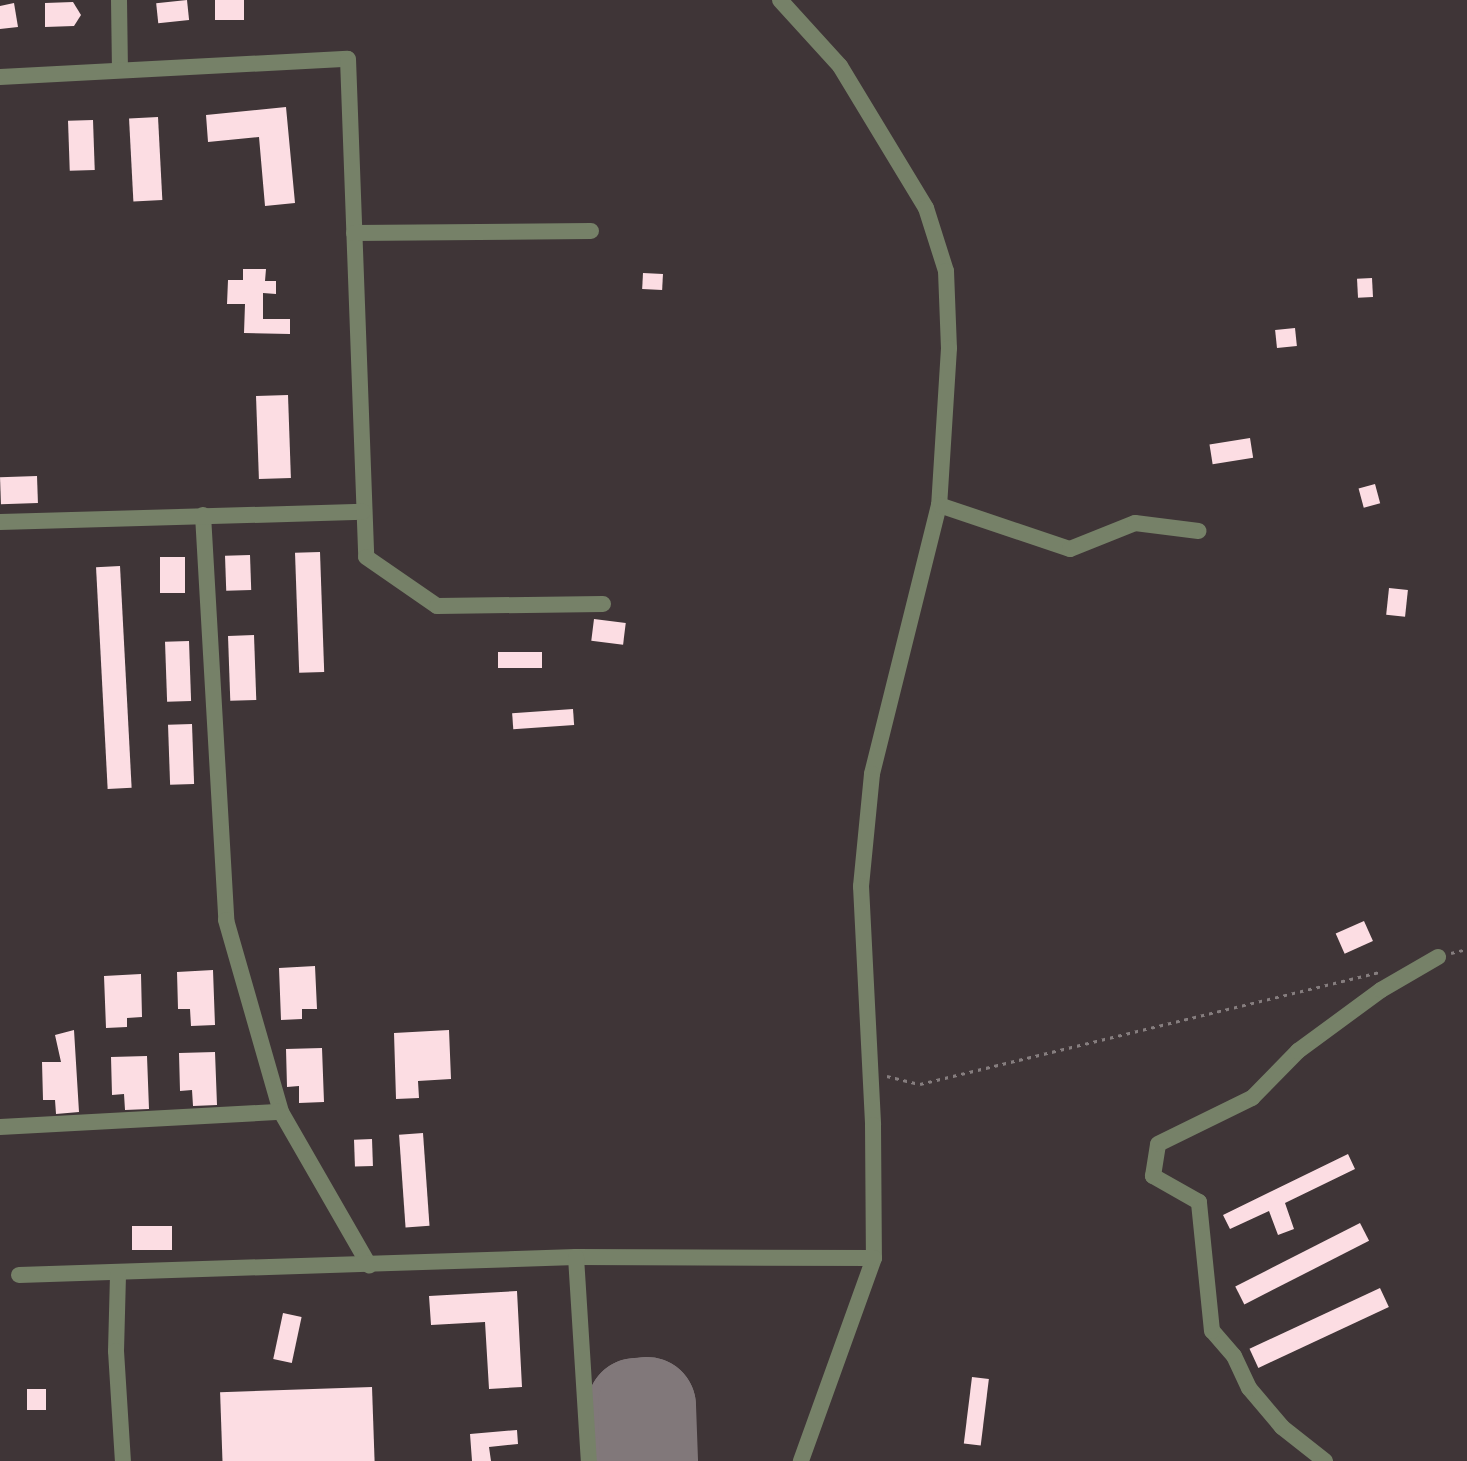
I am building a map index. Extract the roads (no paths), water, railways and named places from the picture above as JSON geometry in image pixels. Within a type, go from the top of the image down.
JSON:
[{"type":"street","points":[[119,0],[120,70]]},
{"type":"street","points":[[780,0],[840,66],[926,208],[946,271],[949,348],[939,505],[872,774],[861,886],[870,1072],[874,1258],[800,1461]]},
{"type":"street","points":[[0,77],[348,59],[366,557],[437,606],[603,604]]},
{"type":"street","points":[[354,233],[592,231]]},
{"type":"street","points":[[939,505],[1070,549],[1135,523],[1198,530]]},
{"type":"street","points":[[0,522],[363,512]]},
{"type":"street","points":[[203,515],[226,920],[281,1112],[369,1265]]},
{"type":"street","points":[[1325,1461],[1282,1427],[1249,1388],[1234,1356],[1212,1331],[1199,1202],[1153,1176],[1158,1144],[1252,1098],[1298,1051],[1381,990],[1438,957]]},
{"type":"street","points":[[0,1127],[281,1112]]},
{"type":"street","points":[[19,1275],[118,1275],[576,1257],[874,1258]]},
{"type":"street","points":[[576,1257],[589,1461]]},
{"type":"street","points":[[118,1275],[116,1351],[123,1461]]}]
